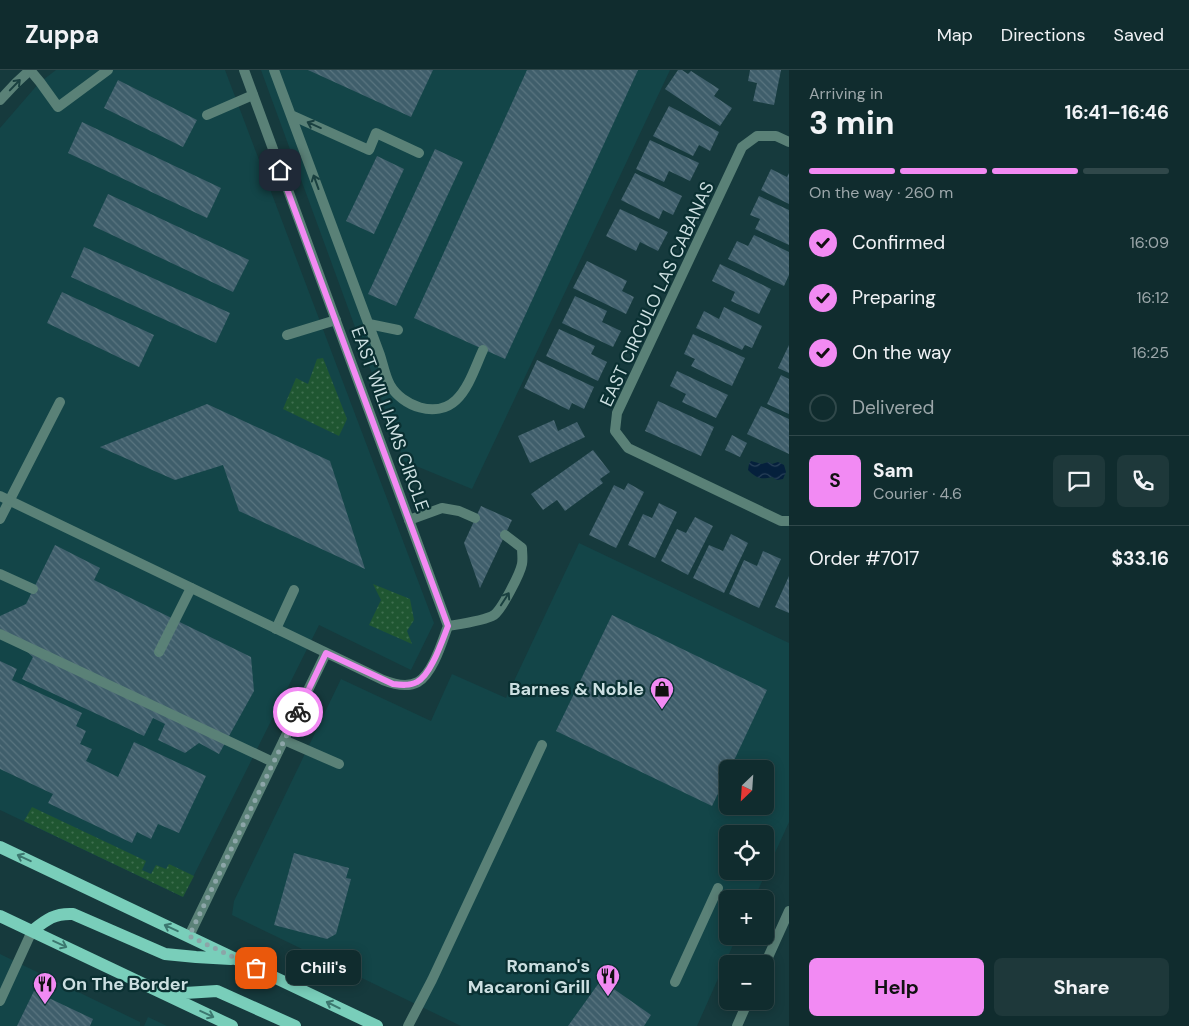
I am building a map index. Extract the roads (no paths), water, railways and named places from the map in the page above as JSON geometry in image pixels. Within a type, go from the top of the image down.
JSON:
[{"type":"main road","points":[[0,847],[377,1026]]},
{"type":"main road","points":[[32,931],[44,921],[61,913],[72,914],[165,954],[238,960]]},
{"type":"main road","points":[[0,916],[232,1026]]},
{"type":"main road","points":[[166,994],[217,991],[295,1026]]},
{"type":"street","points":[[0,100],[30,70],[58,108],[108,70]]},
{"type":"street","name":"EAST WILLIAMS CIRCLE","points":[[244,70],[448,626]]},
{"type":"street","points":[[274,70],[369,324],[389,384],[398,396],[419,408],[444,407],[454,402],[463,392],[483,350]]},
{"type":"street","points":[[207,115],[253,95]]},
{"type":"street","points":[[291,115],[369,150],[376,133],[420,153]]},
{"type":"street","name":"EAST CIRCULO LAS CABANAS","points":[[789,142],[776,136],[757,136],[742,147],[617,413],[616,432],[628,448],[781,521],[789,521]]},
{"type":"street","points":[[287,335],[336,320]]},
{"type":"street","points":[[369,324],[398,330]]},
{"type":"street","points":[[0,519],[5,498],[60,402]]},
{"type":"street","points":[[5,498],[326,653],[393,684],[404,685],[417,682],[428,672],[448,626],[475,621],[495,614],[515,583],[522,564],[522,548],[505,535]]},
{"type":"street","points":[[409,520],[442,508],[459,511],[475,518]]},
{"type":"street","points":[[0,574],[33,589]]},
{"type":"street","points":[[159,652],[191,588]]},
{"type":"street","points":[[276,629],[294,590]]},
{"type":"street","points":[[0,634],[273,762]]},
{"type":"street","points":[[189,936],[326,653]]},
{"type":"street","points":[[284,740],[339,764]]},
{"type":"street","points":[[408,1026],[432,980],[542,745]]},
{"type":"street","points":[[675,982],[718,888]]},
{"type":"street","points":[[769,955],[789,911]]},
{"type":"street","points":[[0,1001],[32,931]]},
{"type":"street","points":[[737,1026],[744,1010]]},
{"type":"water","points":[[751,461],[762,464],[778,462],[784,465],[786,472],[783,479],[756,477],[748,470]]},
{"type":"place","name":"Barnes & Noble","points":[[662,710]]},
{"type":"place","name":"Chili's","points":[[256,968]]},
{"type":"place","name":"Romano's Macaroni Grill","points":[[608,997]]},
{"type":"place","name":"On The Border","points":[[45,1005]]}]
